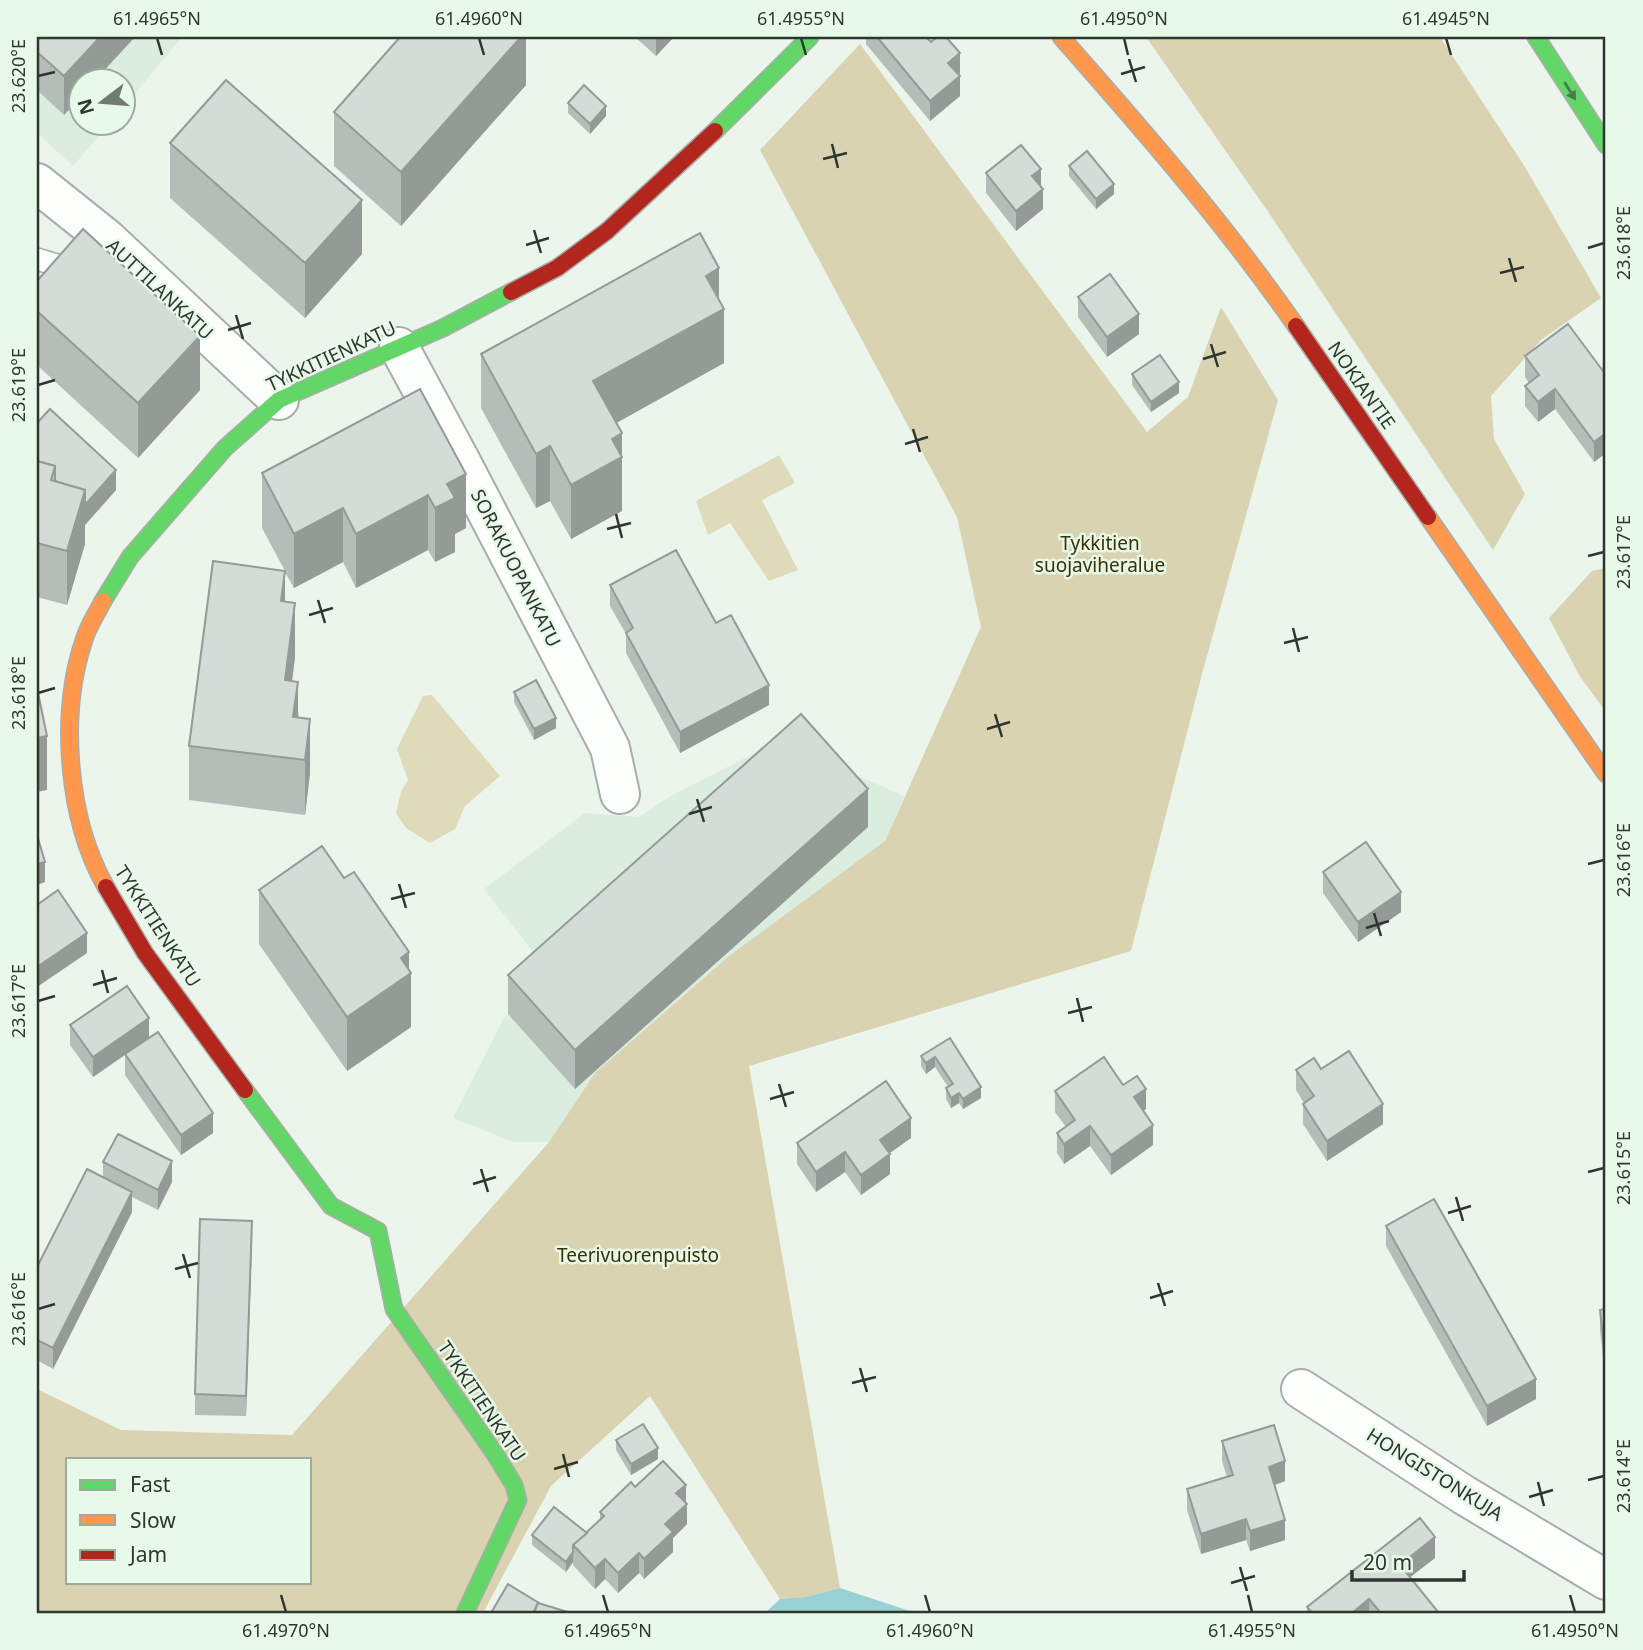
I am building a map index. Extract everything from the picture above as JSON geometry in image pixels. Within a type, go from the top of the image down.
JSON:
[{"type":"main road","name":"TYKKITIENKATU","points":[[465,1613],[518,1500],[514,1485],[394,1309],[378,1231],[331,1206],[145,953],[97,871],[75,802],[70,737],[72,688],[84,638],[106,595],[130,557],[225,448],[279,400],[484,308],[557,268],[607,231],[685,161],[810,37]]},
{"type":"main road","name":"NOKIANTIE","points":[[1061,37],[1161,150],[1272,292],[1606,774]]},
{"type":"main road","points":[[1536,37],[1606,145]]},
{"type":"street","name":"AUTTILANKATU","points":[[37,183],[107,239],[279,400]]},
{"type":"street","name":"SORAKUOPANKATU","points":[[399,347],[610,748],[620,794]]},
{"type":"street","name":"HONGISTONKUJA","points":[[1301,1389],[1464,1494],[1606,1580]]},
{"type":"lane","points":[[37,259],[60,266],[80,262],[107,239]]},
{"type":"shaded area","points":[[37,37],[182,37],[136,92],[136,66],[66,66],[66,136],[99,136],[73,166],[37,133]]},
{"type":"shaded area","points":[[779,455],[795,483],[762,500],[798,570],[769,581],[730,523],[708,535],[696,501]]},
{"type":"shaded area","points":[[432,695],[500,776],[465,806],[455,829],[430,843],[406,828],[396,813],[401,792],[408,780],[397,749],[423,696]]},
{"type":"shaded area","points":[[778,741],[904,796],[885,842],[729,956],[595,1073],[549,1142],[514,1142],[453,1118],[504,1018],[549,972],[484,889],[585,813],[639,817],[667,798]]},
{"type":"green space","points":[[1146,37],[1440,37],[1525,167],[1601,298],[1541,340],[1491,396],[1494,439],[1525,494],[1493,550],[1269,213]]},
{"type":"green space","points":[[860,44],[1147,432],[1188,397],[1221,307],[1278,400],[1202,674],[1131,951],[749,1066],[840,1588],[806,1597],[780,1599],[650,1396],[551,1486],[483,1613],[37,1613],[37,1389],[121,1430],[292,1435],[549,1142],[595,1073],[729,956],[885,841],[981,627],[957,517],[760,150]]},
{"type":"green space","points":[[1606,568],[1606,712],[1579,675],[1549,618],[1592,571]]},
{"type":"water","points":[[840,1588],[916,1613],[765,1613],[780,1599],[806,1597]]},
{"type":"building","points":[[37,37],[100,37],[73,66],[66,66],[64,76],[37,52]]},
{"type":"building","points":[[400,37],[521,37],[401,172],[334,112]]},
{"type":"building","points":[[877,37],[926,37],[931,42],[937,37],[946,37],[960,53],[948,63],[960,76],[930,101]]},
{"type":"building","points":[[226,80],[362,200],[305,263],[170,143]]},
{"type":"building","points":[[584,85],[606,106],[590,124],[568,103]]},
{"type":"building","points":[[1021,145],[1041,169],[1032,176],[1043,189],[1016,211],[986,173]]},
{"type":"building","points":[[1087,151],[1114,184],[1096,199],[1069,166]]},
{"type":"building","points":[[83,229],[200,336],[138,403],[37,311],[37,281]]},
{"type":"building","points":[[700,233],[719,268],[706,276],[724,309],[593,381],[622,433],[612,439],[622,457],[571,485],[550,446],[536,454],[481,354]]},
{"type":"building","points":[[1110,274],[1139,314],[1107,337],[1078,297]]},
{"type":"building","points":[[1568,324],[1606,375],[1606,433],[1594,442],[1555,389],[1538,402],[1525,386],[1539,375],[1525,356]]},
{"type":"building","points":[[1160,355],[1179,382],[1151,402],[1132,374]]},
{"type":"building","points":[[420,389],[466,474],[447,484],[455,498],[435,508],[428,495],[356,534],[343,508],[294,534],[262,473]]},
{"type":"building","points":[[50,409],[116,470],[85,505],[85,490],[57,482],[55,466],[37,461],[37,423]]},
{"type":"building","points":[[37,461],[55,466],[51,480],[85,490],[67,551],[37,543]]},
{"type":"building","points":[[676,550],[716,623],[731,615],[769,685],[680,732],[626,633],[633,628],[610,585]]},
{"type":"building","points":[[213,561],[285,571],[281,601],[295,603],[285,680],[298,682],[293,717],[310,719],[305,760],[189,746]]},
{"type":"building","points":[[536,680],[556,718],[534,729],[514,692]]},
{"type":"building","points":[[37,688],[47,736],[37,738]]},
{"type":"building","points":[[801,714],[868,789],[575,1050],[508,975]]},
{"type":"building","points":[[37,835],[45,862],[37,864]]},
{"type":"building","points":[[1366,842],[1401,892],[1358,922],[1323,872]]},
{"type":"building","points":[[322,846],[344,878],[354,872],[409,952],[401,958],[411,973],[347,1017],[259,890]]},
{"type":"building","points":[[58,890],[87,933],[37,967],[37,905]]},
{"type":"building","points":[[127,986],[149,1018],[93,1057],[70,1025]]},
{"type":"building","points":[[158,1032],[213,1113],[181,1135],[125,1054]]},
{"type":"building","points":[[950,1038],[981,1087],[963,1099],[959,1093],[951,1098],[946,1088],[953,1084],[935,1057],[926,1063],[921,1056]]},
{"type":"building","points":[[1349,1051],[1383,1104],[1327,1141],[1303,1104],[1314,1096],[1296,1070],[1314,1058],[1321,1069]]},
{"type":"building","points":[[1104,1057],[1123,1085],[1137,1076],[1146,1089],[1134,1097],[1153,1125],[1111,1155],[1090,1126],[1064,1144],[1057,1133],[1075,1120],[1055,1091]]},
{"type":"building","points":[[886,1081],[911,1118],[880,1140],[890,1154],[861,1175],[845,1152],[816,1172],[797,1143]]},
{"type":"building","points":[[118,1134],[172,1161],[158,1190],[103,1162]]},
{"type":"building","points":[[87,1169],[132,1192],[53,1348],[37,1340],[37,1267]]},
{"type":"building","points":[[1434,1199],[1536,1379],[1487,1406],[1386,1226]]},
{"type":"building","points":[[200,1219],[252,1221],[246,1396],[195,1394]]},
{"type":"building","points":[[1606,1309],[1606,1365],[1600,1310]]},
{"type":"building","points":[[643,1424],[658,1448],[631,1464],[616,1440]]},
{"type":"building","points":[[1274,1425],[1285,1461],[1269,1467],[1285,1520],[1250,1531],[1246,1519],[1201,1534],[1187,1489],[1233,1475],[1222,1441]]},
{"type":"building","points":[[663,1461],[686,1485],[676,1493],[687,1504],[665,1524],[673,1532],[644,1559],[639,1553],[618,1573],[605,1559],[595,1568],[573,1545],[604,1516],[600,1512],[631,1482],[635,1487]]},
{"type":"building","points":[[554,1507],[587,1533],[573,1545],[573,1552],[566,1562],[532,1535]]},
{"type":"building","points":[[1420,1518],[1435,1537],[1400,1565],[1439,1613],[1381,1613],[1369,1599],[1352,1613],[1312,1613],[1307,1607]]},
{"type":"building","points":[[508,1584],[539,1603],[533,1613],[491,1613]]},
{"type":"building","points":[[538,1603],[571,1613],[534,1613]]},
{"type":"traffic: fast","points":[[715,131],[810,37]]},
{"type":"traffic: fast","points":[[1536,37],[1606,145]]},
{"type":"traffic: fast","points":[[103,601],[130,557],[225,448],[279,400],[443,328],[511,292]]},
{"type":"traffic: fast","points":[[245,1090],[331,1206],[378,1231],[394,1309],[514,1485],[518,1500],[465,1613]]},
{"type":"traffic: slow","points":[[1061,37],[1212,214],[1296,326]]},
{"type":"traffic: slow","points":[[1428,517],[1606,774]]},
{"type":"traffic: slow","points":[[103,601],[86,635],[76,669],[70,733],[75,798],[93,860],[106,887]]},
{"type":"traffic: jam","points":[[511,292],[557,268],[607,231],[715,131]]},
{"type":"traffic: jam","points":[[1296,326],[1428,517]]},
{"type":"traffic: jam","points":[[106,887],[145,953],[245,1090]]},
{"type":"park label","name":"Tykkitien suojaviheralue","points":[[1100,554]]},
{"type":"park label","name":"Teerivuorenpuisto","points":[[638,1255]]}]
